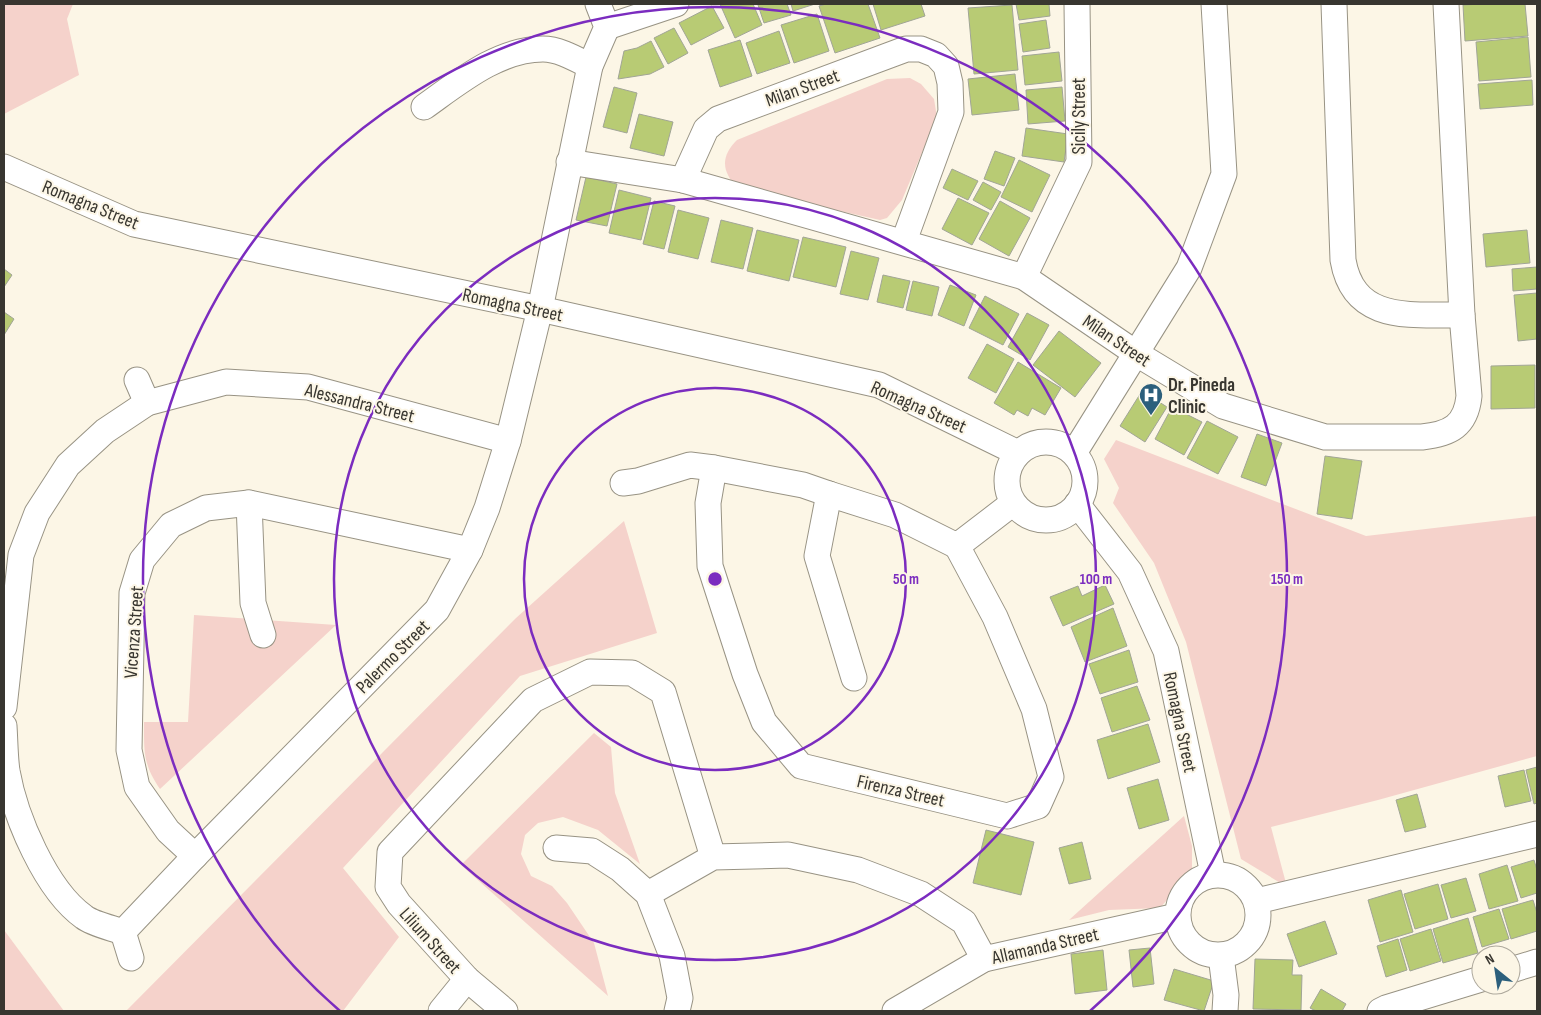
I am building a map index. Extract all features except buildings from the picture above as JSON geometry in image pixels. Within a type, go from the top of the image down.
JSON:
[{"type":"street","points":[[598,4],[607,27],[676,4]]},
{"type":"street","name":"Sicily Street","points":[[1024,277],[1078,162],[1077,4]]},
{"type":"street","points":[[1074,453],[1189,268],[1224,174],[1214,4]]},
{"type":"street","points":[[1334,4],[1345,273],[1358,295],[1367,304],[1378,309],[1396,313],[1462,315]]},
{"type":"street","name":"Milan Street","points":[[569,162],[683,180],[904,241],[1024,277],[1137,354],[1223,406],[1325,437],[1422,437],[1448,432],[1457,426],[1464,417],[1468,407],[1469,396],[1462,315],[1446,4]]},
{"type":"street","name":"Palermo Street","points":[[123,932],[195,856],[437,610],[470,550],[487,508],[508,441],[540,309],[590,66],[607,27]]},
{"type":"street","points":[[424,107],[464,78],[491,62],[518,52],[544,49],[566,54],[590,66]]},
{"type":"street","name":"Milan Street","points":[[683,180],[706,129],[718,119],[906,49],[921,49],[936,55],[946,66],[950,83],[950,112],[904,241]]},
{"type":"street","name":"Romagna Street","points":[[4,167],[134,224],[540,309],[879,385],[1018,453]]},
{"type":"street","points":[[137,380],[147,403]]},
{"type":"street","name":"Alessandra Street","points":[[4,707],[21,555],[37,513],[68,464],[105,431],[147,403],[226,382],[308,387],[508,441]]},
{"type":"street","points":[[1040,442],[1052,442],[1064,446],[1074,453],[1084,472],[1085,483],[1077,504],[1068,512],[1057,518],[1045,520],[1033,518],[1022,512],[1013,503],[1006,483],[1010,467],[1018,453],[1028,446],[1040,442]]},
{"type":"street","points":[[623,483],[638,481],[690,465],[714,468],[803,485],[895,515],[956,546],[1013,503]]},
{"type":"street","name":"Firenza Street","points":[[714,468],[708,503],[710,566],[745,674],[764,722],[801,766],[1007,816],[1038,806],[1051,777],[1034,709],[995,618],[956,546]]},
{"type":"street","points":[[829,494],[817,556],[854,678]]},
{"type":"street","points":[[249,503],[253,602],[263,635]]},
{"type":"street","name":"Vicenza Street","points":[[195,856],[168,831],[137,787],[129,750],[132,594],[142,560],[171,524],[206,508],[249,503],[470,550]]},
{"type":"street","name":"Romagna Street","points":[[1077,504],[1130,572],[1166,650],[1212,874]]},
{"type":"street","name":"Lilium Street","points":[[505,1011],[466,979],[399,904],[388,887],[390,852],[533,700],[590,672],[632,673],[663,692],[713,857]]},
{"type":"street","points":[[4,726],[7,771],[17,811],[36,855],[56,889],[85,918],[123,932],[131,958]]},
{"type":"street","points":[[1257,901],[1537,834]]},
{"type":"street","points":[[556,848],[592,851],[620,869],[648,894],[672,956],[680,998],[677,1011]]},
{"type":"street","points":[[648,894],[713,857],[788,855],[858,870],[921,894],[964,922],[984,959]]},
{"type":"street","points":[[1212,874],[1226,875],[1239,880],[1250,889],[1257,901],[1258,925],[1253,936],[1244,946],[1233,952],[1221,956],[1205,953],[1191,945],[1181,932],[1177,916],[1182,897],[1194,882],[1212,874]]},
{"type":"street","name":"Allamanda Street","points":[[895,1011],[984,959],[1177,916]]},
{"type":"street","points":[[1221,956],[1226,995],[1224,1011]]},
{"type":"street","points":[[1521,967],[1537,962]]},
{"type":"street","points":[[441,1011],[466,979]]},
{"type":"street","points":[[1380,1011],[1471,982]]},
{"type":"shaded area","points":[[4,4],[73,4],[67,19],[79,75],[4,114]]},
{"type":"shaded area","points":[[910,78],[921,84],[934,99],[937,117],[902,200],[887,218],[880,220],[737,188],[728,176],[725,164],[726,158],[737,140],[887,79]]},
{"type":"shaded area","points":[[1116,440],[1366,536],[1537,516],[1537,756],[1378,800],[1271,827],[1287,887],[1241,859],[1186,642],[1154,563],[1113,503],[1119,488],[1104,459]]},
{"type":"shaded area","points":[[624,521],[657,633],[520,676],[343,868],[399,937],[343,1011],[126,1011],[516,618]]},
{"type":"shaded area","points":[[194,615],[336,625],[160,789],[147,765],[144,722],[188,722]]},
{"type":"shaded area","points":[[594,733],[611,747],[615,793],[640,864],[598,830],[563,817],[538,823],[525,835],[521,854],[531,876],[552,886],[567,903],[594,943],[608,996],[461,865]]},
{"type":"shaded area","points":[[1184,816],[1192,846],[1192,871],[1160,908],[1109,910],[1069,920]]},
{"type":"shaded area","points":[[4,930],[64,1011],[4,1011]]},
{"type":"place","name":"Dr. Pineda Clinic","points":[[1151,416]]}]
